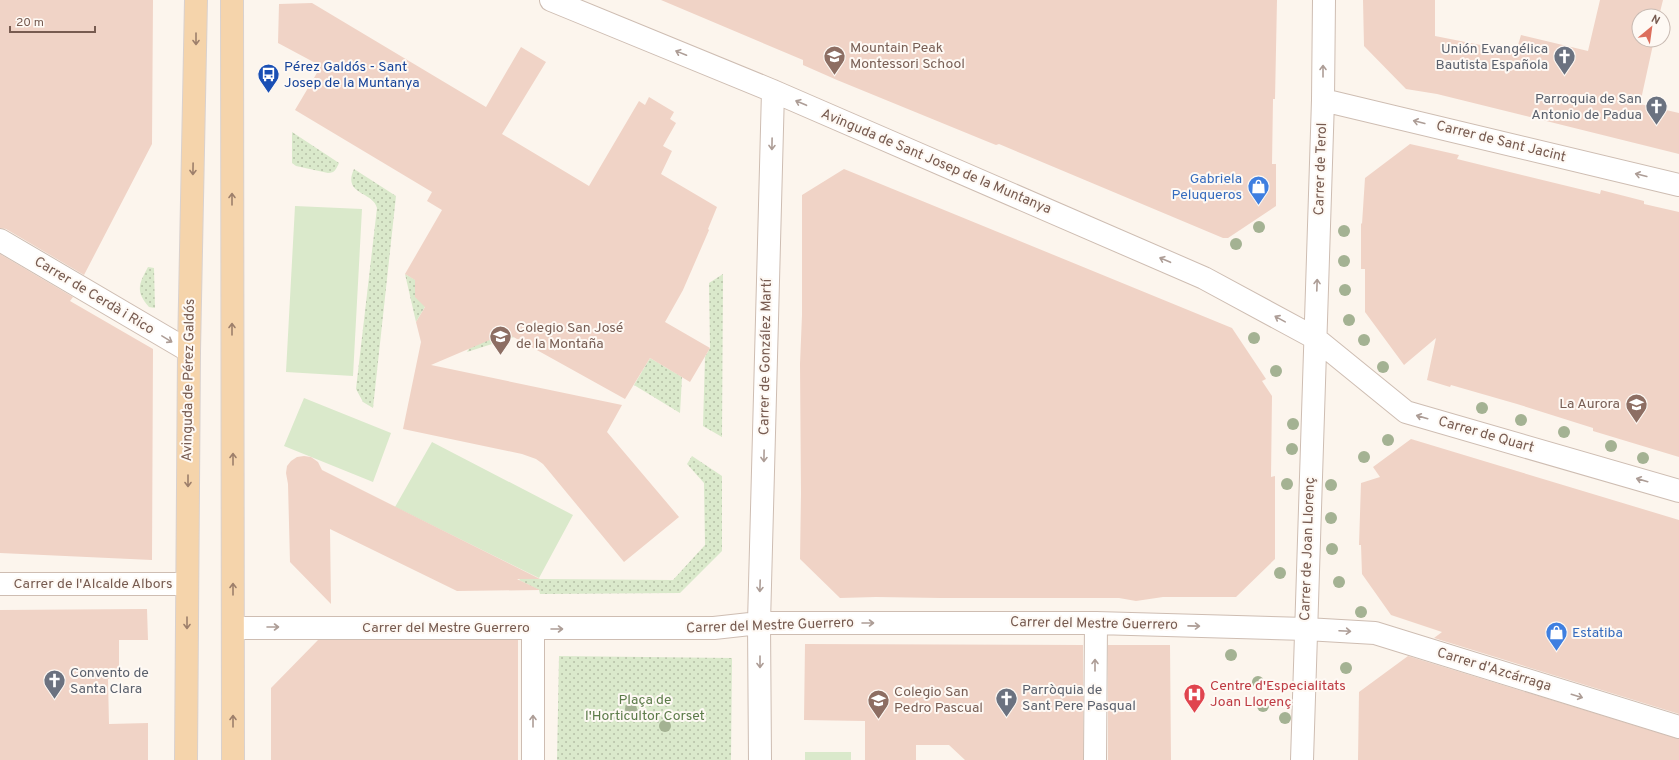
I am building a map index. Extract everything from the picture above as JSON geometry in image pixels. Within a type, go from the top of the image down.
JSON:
[{"type":"main road","name":"Avinguda de Pérez Galdós","points":[[186,760],[189,351],[196,0]]},
{"type":"main road","points":[[232,0],[233,760]]},
{"type":"street","name":"Avinguda de Sant Josep de la Muntanya","points":[[551,0],[773,91],[1198,275],[1315,338]]},
{"type":"street","name":"Carrer de Terol","points":[[1315,338],[1323,100],[1324,0]]},
{"type":"street","name":"Carrer de González Martí","points":[[759,623],[773,91]]},
{"type":"street","name":"Carrer de Sant Jacint","points":[[1323,100],[1679,185]]},
{"type":"street","name":"Carrer de Cerdà i Rico","points":[[0,240],[189,351]]},
{"type":"street","name":"Carrer de Quart","points":[[1315,338],[1406,412],[1679,491]]},
{"type":"street","name":"Carrer de Joan Llorenç","points":[[1302,760],[1315,338]]},
{"type":"street","name":"Carrer de l'Alcalde Albors","points":[[0,584],[187,584]]},
{"type":"street","name":"Carrer del Mestre Guerrero","points":[[234,628],[714,628],[759,623],[1096,623],[1306,629]]},
{"type":"street","points":[[759,623],[760,760]]},
{"type":"street","points":[[1095,760],[1096,623]]},
{"type":"street","points":[[533,629],[533,760]]},
{"type":"street","name":"Carrer d'Azcárraga","points":[[1306,629],[1375,633],[1679,727]]},
{"type":"green space","points":[[292,132],[339,163],[335,170],[328,173],[296,166],[292,163]]},
{"type":"green space","points":[[354,169],[396,196],[373,408],[363,402],[356,389],[377,208],[370,198],[360,192],[352,184],[351,177]]},
{"type":"green space","points":[[295,206],[362,209],[353,376],[286,372]]},
{"type":"green space","points":[[148,267],[154,268],[155,308],[149,307],[140,292],[142,278]]},
{"type":"green space","points":[[405,274],[421,283],[426,305],[416,322]]},
{"type":"green space","points":[[723,274],[722,437],[703,426],[705,357],[710,348],[709,283]]},
{"type":"green space","points":[[499,329],[514,337],[467,352],[477,335],[486,340],[490,340]]},
{"type":"green space","points":[[650,358],[682,377],[680,413],[634,385]]},
{"type":"green space","points":[[304,398],[391,433],[373,482],[284,446]]},
{"type":"green space","points":[[432,442],[573,515],[539,578],[395,507]]},
{"type":"green space","points":[[692,456],[722,476],[722,551],[680,593],[540,594],[539,590],[519,580],[673,580],[705,545],[704,483],[687,464]]},
{"type":"green space","name":"Plaça de l'Horticultor Corset","points":[[559,656],[732,658],[731,760],[557,760]]},
{"type":"green space","points":[[805,752],[851,752],[851,760],[805,760]]},
{"type":"building","points":[[0,0],[153,0],[152,144],[84,275],[6,229],[0,228]]},
{"type":"building","points":[[661,0],[1277,0],[1272,164],[1276,164],[1276,206],[1228,238],[1223,238],[999,144],[996,145],[837,80],[803,65],[803,60]]},
{"type":"building","points":[[1363,0],[1435,0],[1435,36],[1516,52],[1521,35],[1588,51],[1600,0],[1663,0],[1661,8],[1631,8],[1631,48],[1652,48],[1640,104],[1679,113],[1679,154],[1437,94],[1406,89],[1364,46]]},
{"type":"building","points":[[312,3],[486,107],[521,47],[546,62],[502,134],[589,186],[639,101],[645,105],[649,97],[674,112],[670,119],[676,123],[663,146],[672,151],[661,174],[717,207],[708,229],[709,230],[683,290],[665,322],[710,348],[690,382],[650,358],[625,399],[506,333],[431,365],[622,405],[607,432],[679,517],[624,562],[543,464],[536,459],[522,454],[403,429],[421,342],[416,322],[425,307],[415,297],[415,280],[405,274],[442,210],[427,201],[432,192],[295,110],[321,66],[278,43],[279,4]]},
{"type":"building","points":[[1410,144],[1459,155],[1457,159],[1600,194],[1601,190],[1644,201],[1644,204],[1679,212],[1679,457],[1593,431],[1593,428],[1517,404],[1451,385],[1450,387],[1427,380],[1436,338],[1404,365],[1365,312],[1365,269],[1361,269],[1361,223],[1362,224],[1365,178]]},
{"type":"building","points":[[844,169],[1232,328],[1266,379],[1262,381],[1272,396],[1271,477],[1275,476],[1275,559],[1236,597],[1163,597],[1136,601],[1119,598],[840,598],[800,559],[800,364],[802,315],[802,195]]},
{"type":"building","points":[[0,254],[73,297],[70,301],[153,349],[152,560],[0,553]]},
{"type":"building","points":[[1411,439],[1679,520],[1679,714],[1434,638],[1442,632],[1391,615],[1362,574],[1361,545],[1359,545],[1361,483],[1380,477],[1373,467]]},
{"type":"building","points":[[297,457],[311,457],[318,462],[322,470],[540,579],[517,579],[540,590],[457,591],[330,529],[331,604],[290,562],[288,484],[286,473],[287,466],[291,461]]},
{"type":"building","name":"Convento de Santa Clara","points":[[147,609],[148,640],[119,640],[119,679],[108,679],[109,724],[148,723],[148,760],[0,760],[0,610]]},
{"type":"building","points":[[318,640],[518,640],[518,760],[271,760],[271,688]]},
{"type":"building","points":[[805,644],[1083,645],[1083,760],[965,760],[949,745],[916,745],[916,760],[865,760],[865,721],[804,720]]},
{"type":"building","points":[[1108,645],[1170,645],[1171,760],[1108,760]]},
{"type":"building","points":[[1408,656],[1679,739],[1679,760],[1358,760],[1359,692]]},
{"type":"place","name":"Mountain Peak Montessori School","points":[[835,76]]},
{"type":"place","name":"Unión Evangélica Bautista Española","points":[[1564,76]]},
{"type":"place","name":"Pérez Galdós - Sant Josep de la Muntanya","points":[[268,94]]},
{"type":"place","name":"Parroquia de San Antonio de Padua","points":[[1657,126]]},
{"type":"place","name":"Gabriela Peluqueros","points":[[1258,206]]},
{"type":"place","name":"Colegio San José de la Montaña","points":[[500,356]]},
{"type":"place","name":"La Aurora","points":[[1636,424]]},
{"type":"place","name":"Estatiba","points":[[1556,652]]},
{"type":"place","name":"Convento de Santa Clara","points":[[54,700]]},
{"type":"place","name":"Centre d'Especialitats Joan Llorenç","points":[[1195,714]]},
{"type":"place","name":"Parròquia de Sant Pere Pasqual","points":[[1006,718]]},
{"type":"place","name":"Colegio San Pedro Pascual","points":[[878,720]]}]
